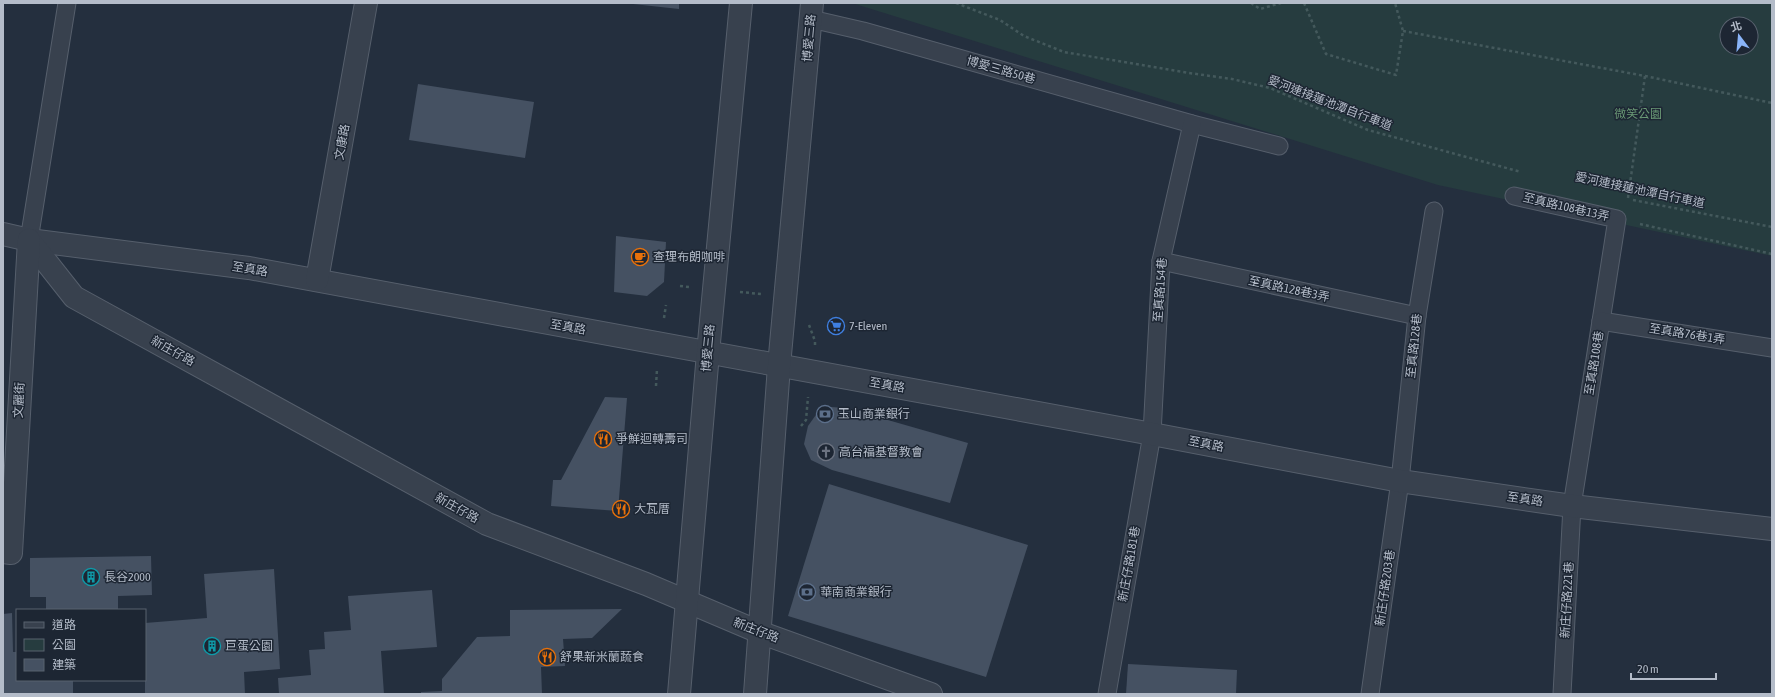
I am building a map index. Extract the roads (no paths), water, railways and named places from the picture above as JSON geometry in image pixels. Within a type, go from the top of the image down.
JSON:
[{"type":"street","name":"文康路","points":[[317,280],[366,3]]},
{"type":"street","name":"博愛三路","points":[[679,694],[708,353],[741,3]]},
{"type":"street","name":"博愛三路","points":[[755,694],[779,366],[811,11]]},
{"type":"street","name":"至真路","points":[[3,234],[29,240],[249,268],[317,280],[1400,481],[1572,506],[1772,529]]},
{"type":"street","name":"文麗街","points":[[3,552],[11,553],[29,240]]},
{"type":"street","name":"新庄仔路","points":[[29,240],[74,297],[473,517],[487,524],[646,584],[759,632],[931,694]]},
{"type":"lane","points":[[29,240],[67,3]]},
{"type":"lane","name":"博愛三路50巷","points":[[811,11],[863,31],[1192,124],[1279,146]]},
{"type":"lane","name":"至真路154巷","points":[[1152,434],[1161,261],[1192,124]]},
{"type":"lane","name":"至真路108巷13弄","points":[[1514,196],[1617,219]]},
{"type":"lane","name":"至真路128巷","points":[[1400,481],[1417,316],[1434,211]]},
{"type":"lane","name":"至真路108巷","points":[[1572,506],[1617,219]]},
{"type":"lane","name":"至真路128巷3弄","points":[[1161,261],[1417,316]]},
{"type":"lane","name":"至真路76巷1弄","points":[[1601,321],[1772,348]]},
{"type":"lane","name":"新庄仔路181巷","points":[[1107,694],[1152,434]]},
{"type":"lane","name":"新庄仔路203巷","points":[[1370,694],[1400,481]]},
{"type":"lane","name":"新庄仔路221巷","points":[[1562,694],[1572,506]]},
{"type":"place","name":"查理布朗咖啡","points":[[640,257]]},
{"type":"place","name":"7-Eleven","points":[[836,326]]},
{"type":"place","name":"玉山商業銀行","points":[[825,414]]},
{"type":"place","name":"爭鮮迴轉壽司","points":[[603,439]]},
{"type":"place","name":"高台福基督教會","points":[[826,452]]},
{"type":"place","name":"大瓦厝","points":[[621,509]]},
{"type":"place","name":"長谷2000","points":[[91,577]]},
{"type":"place","name":"華南商業銀行","points":[[807,592]]},
{"type":"place","name":"巨蛋公園","points":[[212,646]]},
{"type":"place","name":"舒果新米蘭蔬食","points":[[547,657]]},
{"type":"park label","name":"微笑公園","points":[[1638,114]]}]
